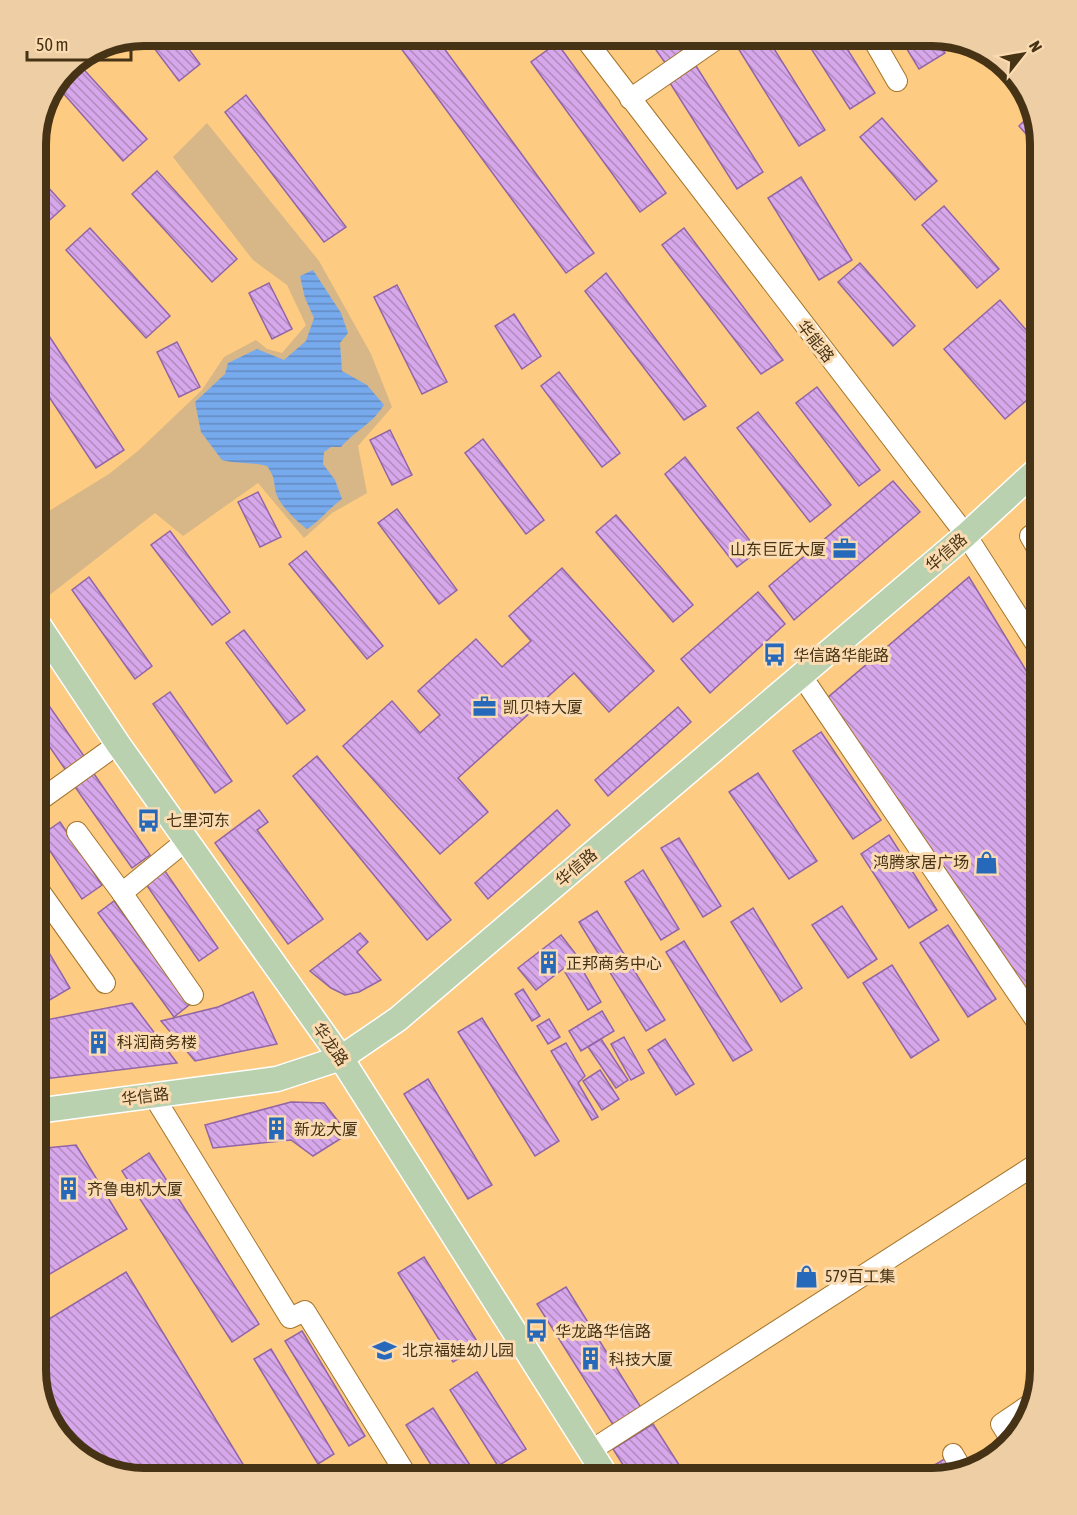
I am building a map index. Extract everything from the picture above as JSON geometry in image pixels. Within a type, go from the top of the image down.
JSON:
[{"type":"main road","name":"华信路","points":[[46,1110],[277,1079],[341,1058],[398,1019],[1030,478]]},
{"type":"main road","name":"华龙路","points":[[47,637],[118,744],[341,1058],[601,1468]]},
{"type":"street","name":"华能路","points":[[591,47],[966,535],[1030,635]]},
{"type":"street","points":[[630,99],[706,47]]},
{"type":"street","points":[[877,47],[897,81]]},
{"type":"street","points":[[801,675],[1030,1012]]},
{"type":"street","points":[[46,795],[118,744]]},
{"type":"street","points":[[77,832],[193,995]]},
{"type":"street","points":[[122,893],[187,840]]},
{"type":"street","points":[[46,901],[105,984]]},
{"type":"street","points":[[153,1095],[290,1318],[305,1311],[402,1468]]},
{"type":"street","points":[[590,1451],[1030,1168]]},
{"type":"street","points":[[1007,1434],[1001,1424],[1022,1410]]},
{"type":"shaded area","points":[[207,123],[319,261],[371,354],[392,407],[358,446],[367,493],[332,513],[304,538],[258,483],[183,536],[155,513],[47,597],[47,512],[109,474],[138,451],[202,390],[224,357],[256,340],[267,349],[282,353],[306,325],[287,285],[253,260],[173,157]]},
{"type":"water","points":[[313,270],[341,313],[348,333],[340,343],[342,371],[367,385],[384,405],[374,418],[341,447],[331,447],[324,452],[323,464],[335,480],[342,499],[307,529],[281,502],[267,466],[222,460],[201,432],[195,402],[225,374],[228,363],[257,349],[284,360],[306,341],[314,318],[305,298],[300,276]]},
{"type":"building","points":[[153,46],[187,46],[200,64],[179,81]]},
{"type":"building","points":[[400,46],[443,46],[594,253],[566,273]]},
{"type":"building","points":[[552,47],[560,47],[666,193],[640,212],[531,62]]},
{"type":"building","points":[[654,47],[690,47],[666,64]]},
{"type":"building","points":[[737,47],[773,47],[825,130],[799,146]]},
{"type":"building","points":[[810,47],[846,47],[875,93],[850,109]]},
{"type":"building","points":[[906,47],[942,47],[945,53],[919,69]]},
{"type":"building","points":[[696,66],[763,172],[737,189],[670,83]]},
{"type":"building","points":[[83,69],[147,139],[123,161],[62,92]]},
{"type":"building","points":[[246,95],[346,227],[324,242],[225,112]]},
{"type":"building","points":[[882,118],[937,181],[915,200],[860,137]]},
{"type":"building","points":[[1027,118],[1030,138],[1019,126]]},
{"type":"building","points":[[157,171],[237,259],[212,282],[132,194]]},
{"type":"building","points":[[801,177],[852,260],[819,280],[768,198]]},
{"type":"building","points":[[47,186],[65,206],[47,223]]},
{"type":"building","points":[[944,206],[999,269],[977,288],[922,225]]},
{"type":"building","points":[[90,228],[170,316],[146,338],[66,250]]},
{"type":"building","points":[[684,228],[783,360],[761,374],[662,245]]},
{"type":"building","points":[[860,263],[915,326],[893,346],[838,282]]},
{"type":"building","points":[[606,273],[706,406],[684,420],[585,291]]},
{"type":"building","points":[[269,283],[292,329],[272,339],[249,293]]},
{"type":"building","points":[[397,285],[447,382],[422,394],[374,297]]},
{"type":"building","points":[[1000,300],[1030,334],[1030,397],[1005,419],[944,349]]},
{"type":"building","points":[[514,314],[541,356],[522,369],[495,326]]},
{"type":"building","points":[[47,333],[124,450],[96,468],[47,393]]},
{"type":"building","points":[[177,342],[200,387],[179,397],[157,352]]},
{"type":"building","points":[[559,372],[620,453],[602,467],[541,386]]},
{"type":"building","points":[[817,387],[880,470],[859,486],[796,403]]},
{"type":"building","points":[[758,412],[831,505],[810,522],[737,428]]},
{"type":"building","points":[[390,430],[412,475],[392,485],[370,440]]},
{"type":"building","points":[[483,439],[544,520],[526,534],[465,453]]},
{"type":"building","points":[[685,457],[758,551],[737,567],[665,474]]},
{"type":"building","name":"山东巨匠大厦","points":[[893,481],[920,512],[794,620],[769,586]]},
{"type":"building","points":[[258,492],[281,537],[260,547],[238,502]]},
{"type":"building","points":[[397,509],[457,590],[439,604],[378,523]]},
{"type":"building","points":[[616,515],[693,605],[673,622],[596,532]]},
{"type":"building","points":[[170,531],[230,612],[212,625],[151,545]]},
{"type":"building","points":[[306,551],[383,646],[367,659],[289,564]]},
{"type":"building","name":"凯贝特大厦","points":[[562,568],[654,671],[609,712],[574,673],[458,778],[488,812],[440,854],[343,746],[392,701],[420,733],[440,715],[418,691],[476,639],[502,667],[531,641],[509,616]]},
{"type":"building","points":[[89,577],[152,666],[135,679],[72,590]]},
{"type":"building","name":"鸿腾家居广场","points":[[969,577],[1030,677],[1030,1008],[826,699]]},
{"type":"building","points":[[758,592],[785,624],[710,693],[681,659]]},
{"type":"building","points":[[244,630],[305,710],[287,724],[226,643]]},
{"type":"building","points":[[170,692],[232,781],[215,793],[153,704]]},
{"type":"building","points":[[47,702],[86,759],[67,772],[47,742]]},
{"type":"building","points":[[678,707],[691,722],[608,796],[595,780]]},
{"type":"building","points":[[821,732],[881,820],[853,839],[793,751]]},
{"type":"building","points":[[317,756],[451,920],[427,940],[293,776]]},
{"type":"building","points":[[92,771],[150,855],[132,868],[73,784]]},
{"type":"building","points":[[758,773],[817,861],[789,879],[729,792]]},
{"type":"building","points":[[259,810],[268,822],[257,830],[323,919],[288,944],[215,843]]},
{"type":"building","points":[[557,810],[570,825],[488,899],[475,883]]},
{"type":"building","points":[[60,822],[102,885],[82,899],[46,846],[46,831]]},
{"type":"building","points":[[889,835],[937,910],[909,928],[861,854]]},
{"type":"building","points":[[679,838],[721,906],[703,917],[661,848]]},
{"type":"building","points":[[160,864],[218,948],[199,961],[141,877]]},
{"type":"building","points":[[643,870],[679,929],[661,940],[625,882]]},
{"type":"building","points":[[114,901],[189,1005],[174,1017],[98,913]]},
{"type":"building","points":[[842,906],[877,959],[848,978],[812,925]]},
{"type":"building","points":[[753,908],[802,988],[781,1002],[731,922]]},
{"type":"building","points":[[597,911],[665,1020],[646,1031],[579,922]]},
{"type":"building","points":[[948,925],[996,999],[968,1017],[920,943]]},
{"type":"building","points":[[360,933],[368,942],[357,952],[381,980],[359,992],[345,995],[331,988],[310,971]]},
{"type":"building","name":"正邦商务中心","points":[[561,935],[578,957],[536,990],[518,968]]},
{"type":"building","points":[[684,941],[752,1050],[733,1061],[666,952]]},
{"type":"building","points":[[46,948],[70,988],[48,1001],[46,998]]},
{"type":"building","points":[[579,964],[601,1002],[588,1010],[565,972]]},
{"type":"building","points":[[892,965],[939,1040],[911,1058],[863,983]]},
{"type":"building","points":[[523,989],[540,1016],[532,1021],[515,994]]},
{"type":"building","points":[[253,992],[277,1044],[195,1061],[161,1021],[218,1007]]},
{"type":"building","name":"科润商务楼","points":[[132,1003],[177,1063],[46,1079],[46,1020]]},
{"type":"building","points":[[602,1011],[614,1031],[581,1051],[569,1031]]},
{"type":"building","points":[[482,1018],[559,1141],[535,1156],[458,1032]]},
{"type":"building","points":[[549,1019],[560,1037],[548,1044],[537,1026]]},
{"type":"building","points":[[624,1037],[644,1073],[631,1080],[611,1044]]},
{"type":"building","points":[[601,1039],[628,1080],[616,1088],[588,1047]]},
{"type":"building","points":[[665,1039],[694,1084],[676,1095],[648,1050]]},
{"type":"building","points":[[566,1043],[585,1076],[578,1083],[598,1117],[592,1120],[551,1051]]},
{"type":"building","points":[[600,1070],[619,1099],[602,1110],[583,1081]]},
{"type":"building","points":[[428,1079],[492,1185],[468,1199],[404,1094]]},
{"type":"building","name":"新龙大厦","points":[[291,1102],[324,1103],[348,1134],[313,1156],[291,1140],[213,1148],[205,1125]]},
{"type":"building","name":"齐鲁电机大厦","points":[[76,1145],[127,1229],[46,1276],[46,1148]]},
{"type":"building","points":[[149,1153],[259,1324],[232,1342],[122,1171]]},
{"type":"building","points":[[424,1257],[480,1346],[453,1362],[398,1273]]},
{"type":"building","points":[[126,1272],[245,1468],[138,1468],[107,1461],[85,1448],[67,1430],[50,1396],[46,1370],[46,1321]]},
{"type":"building","name":"科技大厦","points":[[566,1287],[645,1414],[617,1431],[537,1304]]},
{"type":"building","points":[[302,1331],[365,1436],[349,1446],[285,1341]]},
{"type":"building","points":[[271,1349],[334,1454],[318,1464],[254,1359]]},
{"type":"building","points":[[477,1372],[526,1449],[498,1466],[450,1390]]},
{"type":"building","points":[[433,1408],[472,1468],[433,1468],[406,1425]]},
{"type":"building","points":[[653,1424],[681,1468],[625,1468],[613,1449]]},
{"type":"building","points":[[946,1458],[951,1467],[945,1468],[930,1468]]},
{"type":"place","name":"山东巨匠大厦","points":[[844,549]]},
{"type":"place","name":"华信路华能路","points":[[775,655]]},
{"type":"place","name":"凯贝特大厦","points":[[485,707]]},
{"type":"place","name":"七里河东","points":[[148,820]]},
{"type":"place","name":"鸿腾家居广场","points":[[987,862]]},
{"type":"place","name":"正邦商务中心","points":[[548,963]]},
{"type":"place","name":"科润商务楼","points":[[99,1042]]},
{"type":"place","name":"新龙大厦","points":[[276,1129]]},
{"type":"place","name":"齐鲁电机大厦","points":[[69,1189]]},
{"type":"place","name":"579百工集","points":[[807,1276]]},
{"type":"place","name":"华龙路华信路","points":[[537,1331]]},
{"type":"place","name":"北京福娃幼儿园","points":[[384,1350]]},
{"type":"place","name":"科技大厦","points":[[591,1359]]}]
